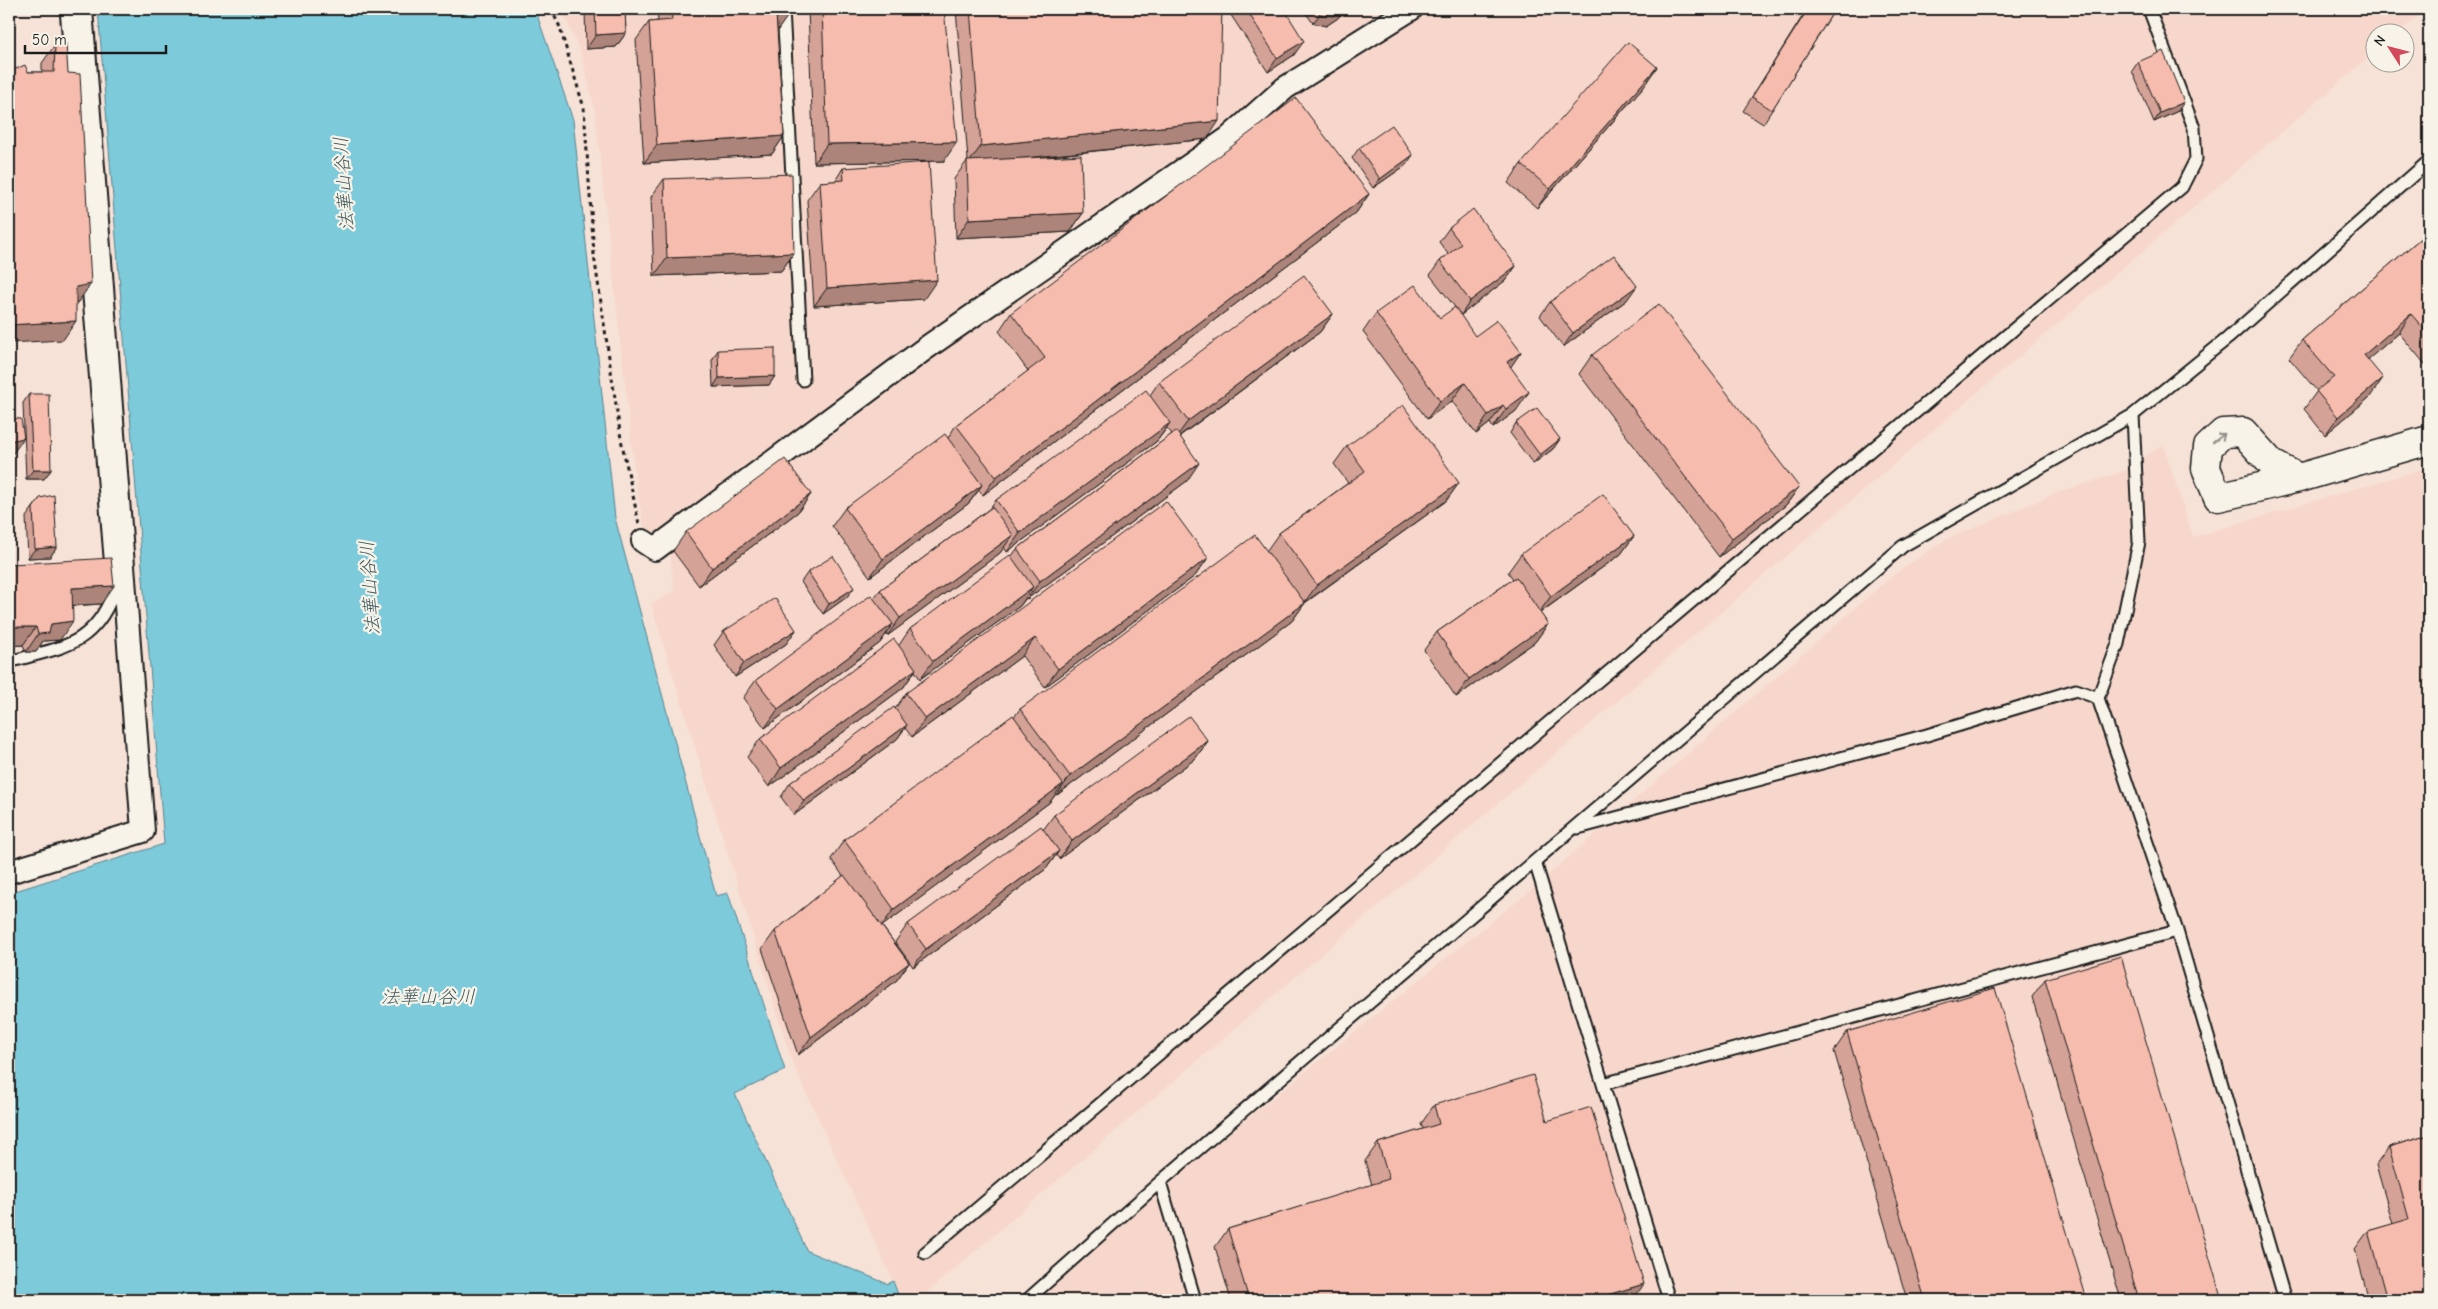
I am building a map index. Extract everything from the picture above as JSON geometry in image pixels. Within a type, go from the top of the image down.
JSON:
[{"type":"street","points":[[9,872],[143,831],[81,9]]},
{"type":"street","points":[[643,540],[655,549],[926,348],[1229,138],[1285,88],[1412,9]]},
{"type":"street","points":[[2299,478],[2272,464],[2243,432],[2223,433],[2208,447],[2206,468],[2218,497],[2299,478],[2429,440]]},
{"type":"lane","points":[[66,9],[73,98]]},
{"type":"lane","points":[[783,9],[803,380]]},
{"type":"lane","points":[[925,1253],[1492,770],[2182,188],[2196,159],[2194,128],[2149,9]]},
{"type":"lane","points":[[1027,1300],[1160,1182],[1903,546],[2133,415],[2228,338],[2429,160]]},
{"type":"lane","points":[[9,662],[76,642],[95,628],[106,613],[113,594],[86,257]]},
{"type":"lane","points":[[2133,415],[2139,542],[2118,644],[2098,698],[2177,931],[2285,1300]]},
{"type":"lane","points":[[1573,829],[1927,735],[2076,690],[2098,698]]},
{"type":"lane","points":[[1535,862],[1669,1300]]},
{"type":"lane","points":[[1603,1084],[2177,931]]},
{"type":"lane","points":[[1160,1182],[1195,1300]]},
{"type":"path","points":[[552,9],[584,108],[594,255],[607,331],[621,439],[631,494],[643,540]]},
{"type":"shaded area","points":[[561,9],[1392,9],[1237,127],[659,536],[644,526],[636,485],[595,111],[581,53]]},
{"type":"shaded area","points":[[1429,9],[2427,9],[2411,22],[2366,22],[2366,60],[918,1300],[900,1300],[901,1298],[792,1062],[651,604],[674,591],[670,551],[930,357],[1244,142],[1286,102]]},
{"type":"shaded area","points":[[2163,444],[2193,537],[2429,467],[2429,1300],[1022,1300],[1531,890],[1892,576],[1945,540],[2059,492],[2125,471]]},
{"type":"water","name":"法華山谷川","points":[[98,9],[535,9],[573,120],[615,518],[716,896],[728,893],[785,1070],[735,1094],[807,1251],[888,1284],[893,1281],[899,1297],[898,1300],[9,1300],[9,893],[164,844]]},
{"type":"building","points":[[595,9],[625,9],[626,33],[596,35]]},
{"type":"building","points":[[671,9],[790,9],[790,13],[776,14],[784,136],[657,145],[649,22],[672,20]]},
{"type":"building","points":[[822,9],[944,9],[957,142],[827,144]]},
{"type":"building","points":[[970,9],[1222,9],[1219,121],[981,146]]},
{"type":"building","points":[[1246,9],[1284,9],[1304,41],[1277,58]]},
{"type":"building","points":[[1316,9],[1344,9],[1333,16],[1320,14]]},
{"type":"building","points":[[1808,9],[1835,9],[1772,110],[1752,97]]},
{"type":"building","points":[[1628,42],[1657,67],[1550,189],[1521,164]]},
{"type":"building","points":[[66,43],[68,73],[80,74],[91,284],[76,287],[76,321],[9,325],[9,72],[25,65],[28,72],[54,72],[55,45]]},
{"type":"building","points":[[2163,51],[2184,102],[2160,113],[2138,62]]},
{"type":"building","points":[[1296,98],[1369,194],[996,477],[956,425],[1045,358],[1011,313]]},
{"type":"building","points":[[1392,125],[1413,155],[1380,179],[1359,148]]},
{"type":"building","points":[[1081,155],[1083,213],[969,219],[967,161]]},
{"type":"building","points":[[929,162],[937,280],[827,288],[820,182],[844,180],[843,168]]},
{"type":"building","points":[[792,174],[794,253],[667,258],[664,179]]},
{"type":"building","points":[[1473,209],[1516,266],[1470,301],[1440,261],[1461,244],[1449,228]]},
{"type":"building","points":[[2429,231],[2429,335],[2411,314],[2364,355],[2383,378],[2338,417],[2316,391],[2334,377],[2302,340]]},
{"type":"building","points":[[1614,255],[1637,286],[1573,333],[1550,302]]},
{"type":"building","points":[[1304,275],[1333,314],[1188,421],[1159,382]]},
{"type":"building","points":[[1415,285],[1440,318],[1455,307],[1475,336],[1497,320],[1521,352],[1507,362],[1529,392],[1506,409],[1503,405],[1488,415],[1465,383],[1440,401],[1376,313]]},
{"type":"building","points":[[1659,304],[1799,487],[1732,538],[1592,355]]},
{"type":"building","points":[[775,348],[775,376],[719,378],[718,350]]},
{"type":"building","points":[[1146,390],[1170,423],[1020,533],[996,500]]},
{"type":"building","points":[[29,394],[49,394],[51,470],[33,470]]},
{"type":"building","points":[[1403,405],[1459,483],[1317,585],[1279,533],[1365,471],[1347,446]]},
{"type":"building","points":[[1537,408],[1560,439],[1540,455],[1516,423]]},
{"type":"building","points":[[9,418],[21,419],[24,438],[9,441]]},
{"type":"building","points":[[1176,431],[1199,463],[1040,581],[1017,549]]},
{"type":"building","points":[[945,434],[982,485],[883,559],[845,508]]},
{"type":"building","points":[[785,459],[811,494],[712,568],[686,532]]},
{"type":"building","points":[[1603,494],[1634,536],[1551,596],[1521,554]]},
{"type":"building","points":[[54,495],[57,547],[35,549],[33,508],[40,498]]},
{"type":"building","points":[[1166,501],[1208,558],[1058,669],[1035,638],[925,719],[906,693]]},
{"type":"building","points":[[992,507],[1013,535],[900,618],[880,590]]},
{"type":"building","points":[[1255,535],[1305,603],[1070,776],[1020,709]]},
{"type":"building","points":[[1010,555],[1033,587],[933,661],[910,629]]},
{"type":"building","points":[[833,556],[854,588],[829,604],[808,572]]},
{"type":"building","points":[[111,558],[114,586],[72,588],[73,621],[51,624],[49,633],[38,634],[36,627],[9,627],[9,562],[12,564]]},
{"type":"building","points":[[1516,577],[1548,624],[1469,679],[1437,632]]},
{"type":"building","points":[[871,595],[893,624],[778,709],[756,680]]},
{"type":"building","points":[[775,598],[796,630],[744,663],[724,631]]},
{"type":"building","points":[[894,639],[916,669],[781,768],[760,739]]},
{"type":"building","points":[[894,707],[907,725],[804,801],[790,783]]},
{"type":"building","points":[[1013,715],[1063,784],[894,909],[844,840]]},
{"type":"building","points":[[1189,716],[1208,741],[1072,841],[1054,815]]},
{"type":"building","points":[[1041,826],[1059,851],[926,949],[908,924]]},
{"type":"building","points":[[844,875],[909,963],[811,1037],[775,931]]},
{"type":"building","points":[[2121,956],[2222,1300],[2139,1300],[2045,979]]},
{"type":"building","points":[[1995,988],[2087,1300],[1925,1300],[1847,1032]]},
{"type":"building","points":[[1533,1075],[1547,1121],[1591,1107],[1644,1284],[1604,1296],[1605,1300],[1249,1300],[1228,1229],[1389,1179],[1378,1143],[1439,1124],[1434,1105]]},
{"type":"building","points":[[2429,1135],[2429,1300],[2387,1300],[2368,1231],[2409,1219],[2389,1147]]}]
